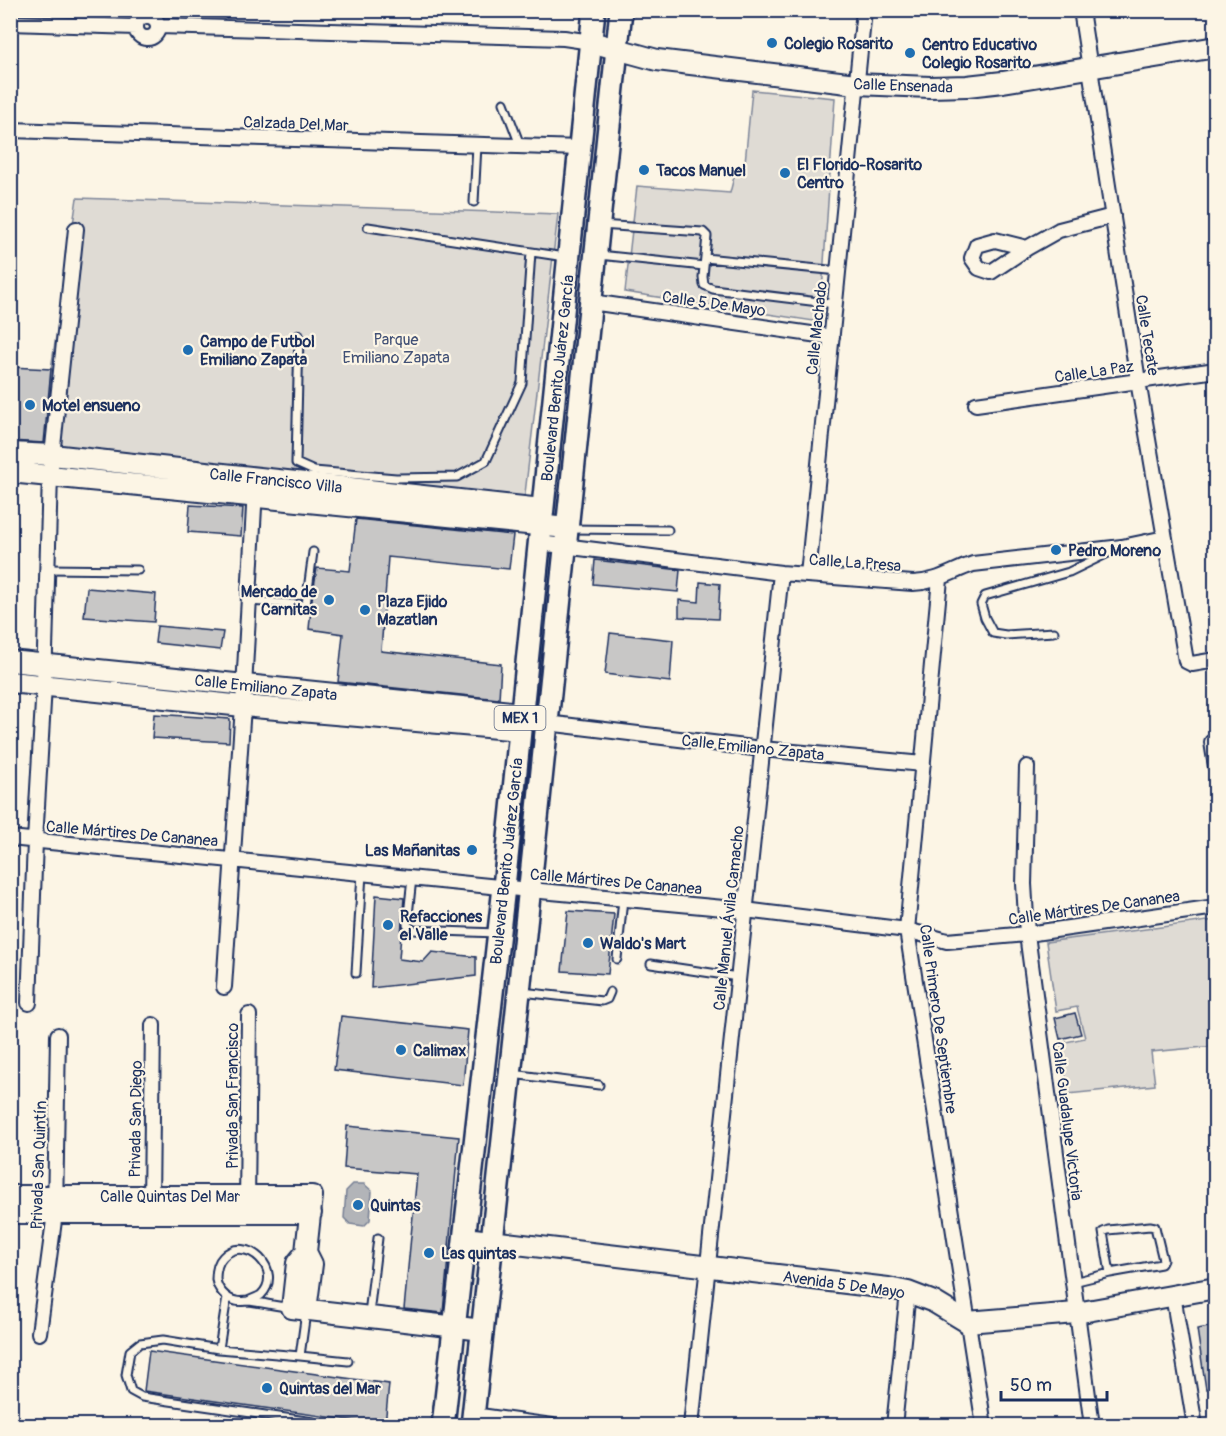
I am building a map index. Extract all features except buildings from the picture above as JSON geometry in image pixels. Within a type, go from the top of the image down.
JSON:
[{"type":"main road","name":"Boulevard Benito Juárez García","points":[[442,1425],[504,887],[594,10]]},
{"type":"main road","name":"Boulevard Benito Juárez García","points":[[473,1420],[621,10]]},
{"type":"street","name":"Calle Machado","points":[[808,575],[864,10]]},
{"type":"street","name":"Calle Tecate","points":[[1081,10],[1138,381],[1186,661],[1188,663],[1215,660]]},
{"type":"street","points":[[10,23],[136,27],[138,33],[148,39],[158,32],[159,26],[564,38],[591,42]]},
{"type":"street","name":"Calle Ensenada","points":[[591,42],[657,60],[856,84],[930,87],[967,86],[1215,47]]},
{"type":"street","name":"Calzada Del Mar","points":[[10,130],[581,148]]},
{"type":"street","points":[[1027,248],[1059,230],[1113,216]]},
{"type":"street","points":[[29,1003],[44,685],[50,476],[76,229]]},
{"type":"street","name":"Calle 5 De Mayo","points":[[591,302],[832,337]]},
{"type":"street","name":"Calle La Paz","points":[[976,404],[1215,370]]},
{"type":"street","name":"Calle Francisco Villa","points":[[10,453],[52,455],[255,487],[541,526],[566,537]]},
{"type":"street","name":"Calle Francisco Villa","points":[[10,472],[255,487]]},
{"type":"street","points":[[224,987],[255,487]]},
{"type":"street","name":"Calle La Presa","points":[[566,537],[781,573],[913,583],[940,579],[973,564],[1122,547],[1165,538]]},
{"type":"street","name":"Calle Manuel Ávila Camacho","points":[[691,1425],[781,573]]},
{"type":"street","name":"Calle Primero De Septiembre","points":[[940,579],[907,930],[984,1425]]},
{"type":"street","name":"Calle Emiliano Zapata","points":[[10,661],[244,686],[520,721]]},
{"type":"street","name":"Calle Emiliano Zapata","points":[[10,682],[243,706],[520,721]]},
{"type":"street","name":"Calle Emiliano Zapata","points":[[547,723],[762,749],[923,765]]},
{"type":"street","points":[[1212,742],[1215,767]]},
{"type":"street","name":"Calle Guadalupe Victoria","points":[[1027,767],[1024,884],[1027,934],[1092,1425]]},
{"type":"street","name":"Calle Mártires De Cananea","points":[[10,838],[745,910],[907,930],[947,941],[1027,934],[1215,907]]},
{"type":"street","name":"Privada San Francisco","points":[[248,1205],[249,1015]]},
{"type":"street","name":"Privada San Diego","points":[[151,1204],[153,1025]]},
{"type":"street","name":"Privada San Quintín","points":[[39,1333],[55,1204],[58,1035]]},
{"type":"street","name":"Calle Quintas Del Mar","points":[[10,1196],[55,1204],[312,1205],[306,1252],[312,1264],[299,1309]]},
{"type":"street","name":"Calle Quintas Del Mar","points":[[10,1213],[55,1204]]},
{"type":"street","name":"Avenida 5 De Mayo","points":[[465,1238],[908,1292],[934,1302],[967,1322]]},
{"type":"street","points":[[967,1322],[1076,1313],[1215,1288]]},
{"type":"street","points":[[894,1425],[908,1292]]},
{"type":"street","points":[[1173,1295],[1196,1425]]},
{"type":"street","points":[[299,1309],[483,1330]]},
{"type":"street","points":[[473,1420],[552,1425]]},
{"type":"lane","points":[[504,103],[520,146]]},
{"type":"lane","points":[[474,202],[477,145]]},
{"type":"lane","points":[[599,225],[704,232],[707,236],[704,285],[713,289],[835,304]]},
{"type":"lane","points":[[368,228],[570,258]]},
{"type":"lane","points":[[299,335],[296,464],[314,471],[396,478],[457,477],[486,461],[522,383],[531,252]]},
{"type":"lane","points":[[597,255],[704,266]]},
{"type":"lane","points":[[705,258],[839,271]]},
{"type":"lane","points":[[566,537],[668,530]]},
{"type":"lane","points":[[1054,632],[1006,635],[993,633],[981,604],[985,596],[1069,572],[1122,547]]},
{"type":"lane","points":[[249,601],[306,605],[313,552]]},
{"type":"lane","points":[[47,568],[138,570]]},
{"type":"lane","points":[[356,973],[362,873]]},
{"type":"lane","points":[[412,878],[407,925],[413,930],[499,933]]},
{"type":"lane","points":[[617,958],[623,899]]},
{"type":"lane","points":[[651,964],[738,977]]},
{"type":"lane","points":[[519,992],[592,1001],[607,999],[610,992]]},
{"type":"lane","points":[[511,1074],[598,1085]]},
{"type":"lane","points":[[1072,1282],[1110,1272],[1161,1264],[1163,1260],[1155,1227],[1103,1232],[1110,1272]]},
{"type":"lane","points":[[369,1317],[378,1238]]},
{"type":"lane","points":[[248,1301],[260,1295],[267,1283],[267,1269],[261,1257],[249,1250],[235,1250],[223,1257],[216,1269],[216,1282],[223,1294],[235,1301],[299,1309],[300,1356]]},
{"type":"lane","points":[[219,1349],[227,1297]]},
{"type":"lane","points":[[313,1422],[142,1397],[131,1391],[126,1375],[130,1351],[140,1343],[163,1340],[219,1349],[348,1361]]},
{"type":"green space","points":[[752,90],[835,98],[820,322],[625,292],[637,186],[730,193],[735,173],[744,173]]},
{"type":"green space","name":"Parque Emiliano Zapata","points":[[77,198],[558,214],[524,502],[68,456],[47,441],[51,369]]},
{"type":"green space","points":[[1215,920],[1215,1046],[1151,1052],[1155,1085],[1068,1094],[1061,1043],[1085,1038],[1077,1007],[1056,1011],[1046,942]]},
{"type":"shaded area","name":"Quintas","points":[[353,1184],[364,1184],[372,1191],[370,1220],[364,1226],[350,1224],[344,1218],[346,1191]]},
{"type":"place","name":"Colegio Rosarito","points":[[772,43]]},
{"type":"place","name":"Centro Educativo Colegio Rosarito","points":[[910,53]]},
{"type":"place","name":"Tacos Manuel","points":[[644,170]]},
{"type":"place","name":"El Florido-Rosarito Centro","points":[[785,173]]},
{"type":"place","name":"Campo de Futbol Emiliano Zapata","points":[[188,350]]},
{"type":"place","name":"Motel ensueno","points":[[30,405]]},
{"type":"place","name":"Pedro Moreno","points":[[1056,550]]},
{"type":"place","name":"Mercado de Carnitas","points":[[329,600]]},
{"type":"place","name":"Plaza Ejido Mazatlan","points":[[365,610]]},
{"type":"place","name":"Las Mañanitas","points":[[472,850]]},
{"type":"place","name":"Refacciones el Valle","points":[[388,925]]},
{"type":"place","name":"Waldo's Mart","points":[[588,943]]},
{"type":"place","name":"Calimax","points":[[401,1050]]},
{"type":"place","name":"Quintas","points":[[358,1205]]},
{"type":"place","name":"Las quintas","points":[[429,1253]]},
{"type":"place","name":"Quintas del Mar","points":[[267,1388]]}]
